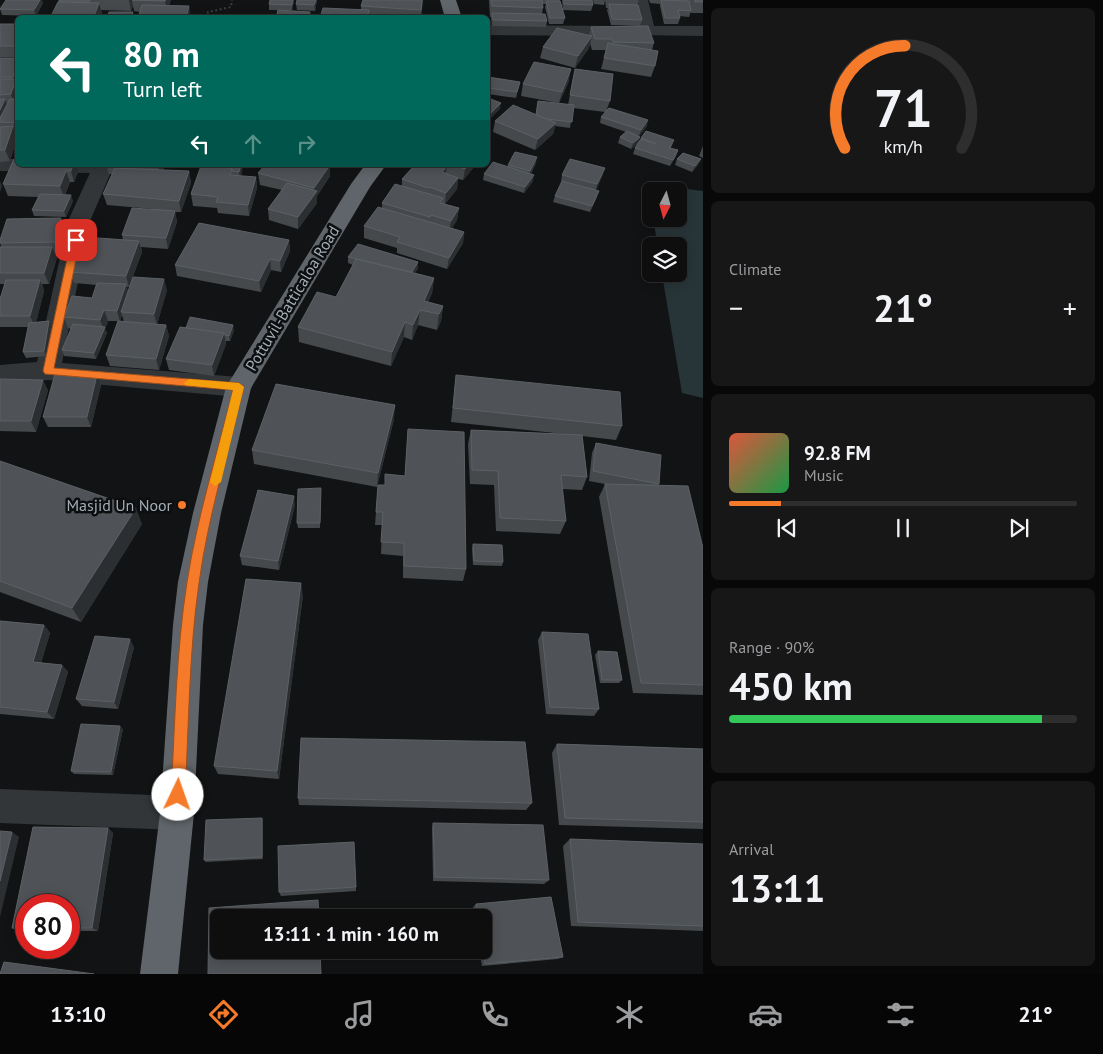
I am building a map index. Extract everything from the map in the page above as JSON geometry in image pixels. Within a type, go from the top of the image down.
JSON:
[{"type":"highway","points":[[448,0],[453,15]]},
{"type":"highway","name":"Pottuvil-Batticaloa Road","points":[[159,974],[177,813],[188,625],[193,582],[239,387],[361,184],[374,167]]},
{"type":"street","points":[[640,0],[647,31]]},
{"type":"street","points":[[490,30],[703,30]]},
{"type":"street","points":[[0,165],[15,165]]},
{"type":"street","points":[[48,371],[79,221],[103,167]]},
{"type":"street","points":[[0,374],[48,371],[239,387]]},
{"type":"street","points":[[0,806],[177,813]]},
{"type":"path","points":[[208,15],[208,12],[231,6],[232,0]]},
{"type":"shaded area","points":[[688,189],[703,191],[703,398],[682,393],[663,282],[687,282],[687,237],[656,237],[655,228],[688,228]]},
{"type":"building","points":[[6,0],[40,0],[34,10],[0,9]]},
{"type":"building","points":[[59,0],[90,0],[89,2],[59,2]]},
{"type":"building","points":[[132,0],[166,0],[165,1]]},
{"type":"building","points":[[270,0],[293,0],[292,5],[269,4]]},
{"type":"building","points":[[297,0],[316,0],[314,5],[296,4]]},
{"type":"building","points":[[363,0],[422,0],[421,10],[361,6]]},
{"type":"building","points":[[491,0],[542,0],[543,8],[492,6]]},
{"type":"building","points":[[564,0],[592,0],[593,5],[564,4]]},
{"type":"building","points":[[661,0],[689,1],[691,11],[678,10],[680,18],[665,18]]},
{"type":"building","points":[[695,0],[703,0],[703,2],[695,2]]},
{"type":"building","points":[[546,1],[560,1],[565,18],[550,18]]},
{"type":"building","points":[[58,2],[99,3],[94,15],[52,15]]},
{"type":"building","points":[[609,4],[638,5],[642,20],[612,19]]},
{"type":"building","points":[[142,5],[189,6],[187,15],[139,15]]},
{"type":"building","points":[[323,8],[369,10],[368,15],[321,15]]},
{"type":"building","points":[[278,10],[310,12],[310,15],[277,15]]},
{"type":"building","points":[[109,12],[133,12],[132,15],[108,15]]},
{"type":"building","points":[[492,13],[545,14],[547,21],[493,20]]},
{"type":"building","points":[[0,24],[15,24],[14,46],[0,46]]},
{"type":"building","points":[[648,26],[654,43],[613,42],[612,39],[595,39],[591,27]]},
{"type":"building","points":[[557,28],[592,36],[578,56],[543,47]]},
{"type":"building","points":[[608,43],[658,51],[655,66],[604,58]]},
{"type":"building","points":[[0,58],[15,58],[13,77],[0,77]]},
{"type":"building","points":[[534,62],[571,69],[562,92],[523,84]]},
{"type":"building","points":[[575,69],[613,74],[610,101],[570,95]]},
{"type":"building","points":[[490,77],[520,82],[517,92],[490,88]]},
{"type":"building","points":[[0,79],[15,79],[11,94],[0,95]]},
{"type":"building","points":[[0,99],[5,99],[0,110]]},
{"type":"building","points":[[10,99],[15,99],[15,123],[0,122],[0,118]]},
{"type":"building","points":[[490,99],[501,103],[490,114]]},
{"type":"building","points":[[538,101],[574,105],[572,122],[546,119],[536,115]]},
{"type":"building","points":[[513,105],[556,123],[538,139],[495,121]]},
{"type":"building","points":[[609,108],[648,120],[641,130],[601,117]]},
{"type":"building","points":[[13,126],[5,150],[0,150],[0,127]]},
{"type":"building","points":[[627,131],[640,137],[633,143],[620,137]]},
{"type":"building","points":[[646,131],[674,140],[669,148],[678,150],[673,160],[635,148],[641,139],[656,144],[641,138]]},
{"type":"building","points":[[515,152],[537,157],[530,171],[508,165]]},
{"type":"building","points":[[683,153],[701,159],[695,166],[677,159]]},
{"type":"building","points":[[14,159],[15,167],[72,167],[71,171],[66,171],[60,186],[3,184]]},
{"type":"building","points":[[570,159],[605,168],[597,184],[562,175]]},
{"type":"building","points":[[493,162],[534,175],[525,187],[484,174]]},
{"type":"building","points":[[201,167],[232,168],[230,175],[256,177],[248,205],[216,202],[218,197],[191,194]]},
{"type":"building","points":[[218,167],[240,167],[239,172],[232,171],[232,168]]},
{"type":"building","points":[[263,167],[329,167],[314,188],[258,173]]},
{"type":"building","points":[[413,167],[446,167],[442,172],[458,178],[446,193],[402,179]]},
{"type":"building","points":[[115,168],[189,171],[179,201],[103,194]]},
{"type":"building","points":[[562,181],[599,191],[592,206],[555,196]]},
{"type":"building","points":[[287,183],[317,191],[298,217],[268,209]]},
{"type":"building","points":[[395,184],[443,198],[440,203],[459,208],[451,221],[382,203]]},
{"type":"building","points":[[40,194],[71,195],[64,211],[32,210]]},
{"type":"building","points":[[378,207],[464,232],[449,258],[397,242],[400,237],[364,226]]},
{"type":"building","points":[[132,208],[175,211],[166,238],[122,235]]},
{"type":"building","points":[[61,218],[55,242],[0,243],[7,219]]},
{"type":"building","points":[[199,223],[289,240],[280,261],[270,259],[259,281],[175,265]]},
{"type":"building","points":[[85,237],[139,241],[126,276],[70,272]]},
{"type":"building","points":[[358,244],[418,262],[412,272],[348,257]]},
{"type":"building","points":[[0,247],[52,247],[44,273],[0,273]]},
{"type":"building","points":[[356,259],[434,278],[424,301],[443,306],[439,314],[420,310],[413,325],[405,322],[392,352],[298,327],[317,292],[336,297]]},
{"type":"building","points":[[133,277],[164,279],[154,314],[121,312]]},
{"type":"building","points":[[6,280],[40,280],[30,316],[0,316],[0,299]]},
{"type":"building","points":[[97,283],[126,284],[117,311],[104,310],[100,320],[64,317],[72,296],[92,298]]},
{"type":"building","points":[[190,317],[233,325],[229,336],[224,333],[186,328]]},
{"type":"building","points":[[49,321],[44,351],[23,352],[29,323]]},
{"type":"building","points":[[118,321],[166,325],[156,359],[106,355]]},
{"type":"building","points":[[73,324],[105,327],[94,353],[62,350]]},
{"type":"building","points":[[180,327],[224,333],[212,365],[166,359]]},
{"type":"building","points":[[55,374],[97,375],[87,417],[43,417]]},
{"type":"building","points":[[456,375],[620,392],[622,426],[453,408]]},
{"type":"building","points":[[0,379],[43,380],[31,421],[0,421]]},
{"type":"building","points":[[276,384],[395,405],[378,473],[252,450]]},
{"type":"building","points":[[408,429],[464,432],[466,569],[404,566],[404,543],[381,542],[383,512],[376,512],[378,485],[385,485],[385,474],[405,476]]},
{"type":"building","points":[[471,430],[582,435],[587,477],[561,475],[566,521],[500,518],[498,471],[472,470]]},
{"type":"building","points":[[596,443],[661,455],[659,484],[593,471]]},
{"type":"building","points":[[0,461],[136,508],[72,608],[0,581]]},
{"type":"building","points":[[605,484],[688,486],[703,548],[703,685],[641,683]]},
{"type":"building","points":[[321,488],[320,523],[297,523],[298,489]]},
{"type":"building","points":[[258,490],[294,496],[278,561],[240,556]]},
{"type":"building","points":[[473,544],[502,545],[503,562],[474,561]]},
{"type":"building","points":[[246,579],[301,583],[277,771],[214,766]]},
{"type":"building","points":[[0,621],[44,625],[33,662],[62,665],[47,712],[0,707]]},
{"type":"building","points":[[542,632],[588,634],[599,709],[550,707]]},
{"type":"building","points":[[95,636],[130,639],[114,702],[76,699]]},
{"type":"building","points":[[598,651],[617,652],[622,680],[602,680]]},
{"type":"building","points":[[81,724],[120,726],[111,772],[71,771]]},
{"type":"building","points":[[301,738],[525,742],[532,803],[298,798]]},
{"type":"building","points":[[557,744],[703,749],[703,822],[565,818]]},
{"type":"building","points":[[262,818],[262,857],[204,860],[206,820]]},
{"type":"building","points":[[433,823],[543,825],[549,880],[435,877]]},
{"type":"building","points":[[33,827],[108,828],[92,928],[80,928],[80,894],[19,894]]},
{"type":"building","points":[[0,831],[12,832],[0,881]]},
{"type":"building","points":[[570,839],[703,844],[703,926],[578,922]]},
{"type":"building","points":[[354,842],[356,887],[279,892],[278,846]]},
{"type":"building","points":[[551,897],[563,957],[485,964],[484,959],[492,959],[492,909],[477,909],[476,904]]},
{"type":"building","points":[[318,900],[318,909],[210,909],[210,959],[320,959],[321,974],[208,974],[209,908]]},
{"type":"building","points":[[15,914],[15,928],[12,928]]},
{"type":"building","points":[[4,962],[94,974],[0,974]]},
{"type":"slow traffic","points":[[189,383],[239,387],[215,482]]},
{"type":"place","name":"Masjid Un Noor","points":[[182,505]]},
{"type":"route","points":[[76,240],[48,371],[239,387],[193,582],[188,625],[178,795]]}]
